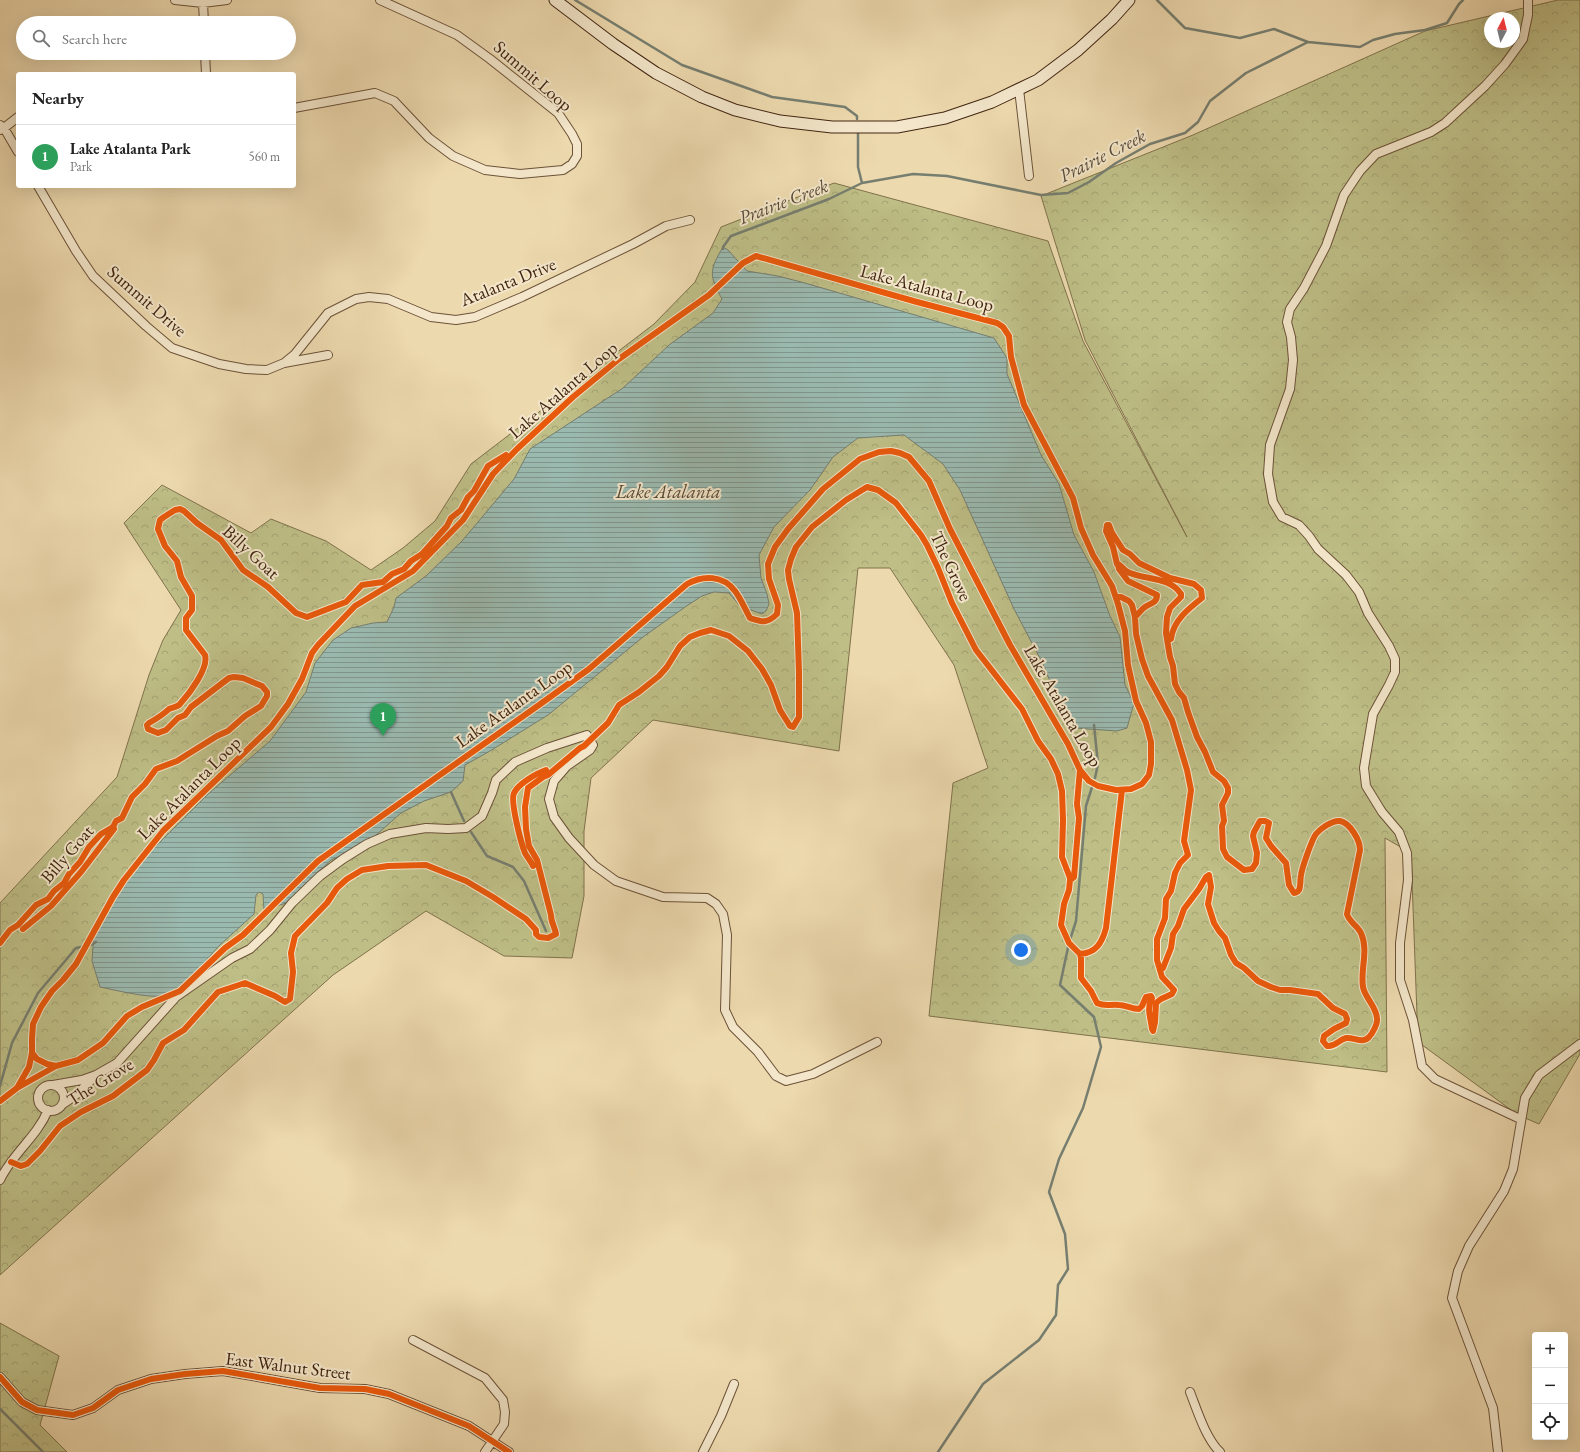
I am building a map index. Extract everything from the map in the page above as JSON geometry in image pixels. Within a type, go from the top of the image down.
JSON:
[{"type":"main road","points":[[555,0],[613,44],[656,73],[702,97],[735,110],[780,121],[832,126],[896,127],[945,118],[992,102],[1038,80],[1078,50],[1112,19],[1129,0]]},
{"type":"street","points":[[175,0],[203,4],[227,0]]},
{"type":"street","name":"Summit Loop","points":[[296,108],[375,93],[394,101],[429,138],[453,156],[485,170],[520,174],[563,170],[572,164],[578,156],[577,144],[558,113],[457,35],[380,0]]},
{"type":"street","points":[[1520,1119],[1435,1079],[1422,1066],[1413,1020],[1400,980],[1400,943],[1408,880],[1407,853],[1399,832],[1382,812],[1366,786],[1364,768],[1373,714],[1395,672],[1395,659],[1390,646],[1368,614],[1360,592],[1346,575],[1318,549],[1299,525],[1282,517],[1272,502],[1268,474],[1270,445],[1290,390],[1293,360],[1291,337],[1287,322],[1290,309],[1304,288],[1326,246],[1344,195],[1360,171],[1376,154],[1431,132],[1445,123],[1485,86],[1505,64],[1523,39],[1528,15],[1528,0]]},
{"type":"street","points":[[203,4],[204,16]]},
{"type":"street","points":[[205,60],[206,72]]},
{"type":"street","points":[[1019,89],[1030,176]]},
{"type":"street","points":[[16,118],[1,128],[16,149]]},
{"type":"street","name":"Summit Drive","points":[[39,188],[76,251],[93,276],[146,326],[172,348],[219,364],[246,369],[267,370],[284,363],[328,355]]},
{"type":"street","name":"Atalanta Drive","points":[[284,363],[295,354],[328,313],[356,299],[369,297],[388,299],[431,317],[456,320],[475,317],[528,294],[633,244],[666,226],[690,220]]},
{"type":"street","points":[[96,1075],[86,1086],[56,1109],[48,1110],[39,1102],[40,1093],[45,1087],[82,1080],[96,1075],[117,1063],[176,997],[232,958],[250,949],[270,930],[292,904],[320,876],[343,859],[366,844],[390,834],[426,828],[466,828],[482,816],[496,780],[515,762],[547,748],[587,735],[593,745],[590,750],[567,766],[554,781],[549,800],[554,817],[569,838],[594,865],[616,881],[663,897],[706,898],[716,904],[723,914],[727,936],[725,1010],[733,1027],[758,1052],[776,1076],[786,1081],[813,1074],[878,1042]]},
{"type":"street","points":[[1498,1452],[1493,1408],[1452,1298],[1458,1271],[1469,1246],[1504,1191],[1513,1169],[1520,1119],[1525,1098],[1539,1075],[1580,1044]]},
{"type":"street","points":[[53,1085],[57,1086],[63,1092],[64,1100],[62,1104]]},
{"type":"street","points":[[0,1180],[19,1151],[42,1123],[48,1110]]},
{"type":"street","points":[[413,1340],[485,1378],[503,1400],[505,1412],[504,1424],[485,1452]]},
{"type":"street","name":"East Walnut Street","points":[[0,1377],[22,1402],[37,1410],[73,1415],[93,1408],[118,1390],[151,1379],[185,1374],[223,1371],[320,1388],[365,1389],[389,1394],[469,1426],[509,1452]]},
{"type":"street","points":[[703,1452],[721,1416],[734,1384]]},
{"type":"street","points":[[1190,1392],[1205,1429],[1215,1448],[1220,1452]]},
{"type":"green space","points":[[1558,0],[1580,0],[1580,1054],[1539,1124],[1518,1115],[1418,1042],[1411,853],[1385,838],[1387,1072],[929,1016],[953,783],[988,768],[954,665],[890,568],[858,568],[839,751],[653,720],[591,778],[584,831],[584,896],[572,958],[504,956],[426,911],[333,975],[0,1275],[0,903],[117,777],[149,675],[163,640],[181,610],[124,523],[162,485],[251,533],[271,519],[326,541],[371,570],[403,548],[435,521],[471,464],[654,324],[695,282],[721,227],[834,183],[1048,241],[1083,341],[1187,537],[1085,340],[1041,196],[1193,135],[1425,31],[1484,17],[1484,48],[1520,48],[1520,12],[1507,12]]},
{"type":"green space","points":[[0,1323],[59,1356],[40,1425],[67,1452],[0,1452]]},
{"type":"water","name":"Lake Atalanta","points":[[723,247],[728,250],[747,271],[778,276],[805,283],[994,338],[1007,358],[1007,374],[1041,455],[1059,484],[1074,535],[1094,572],[1110,616],[1120,637],[1125,685],[1134,703],[1127,728],[1117,731],[1074,728],[1060,706],[1043,664],[1014,609],[960,490],[943,464],[904,435],[858,438],[833,457],[810,490],[774,527],[759,555],[761,578],[769,604],[766,611],[762,614],[740,606],[729,593],[714,592],[702,596],[643,637],[548,715],[465,765],[463,781],[451,792],[424,801],[401,813],[366,844],[331,860],[286,903],[264,910],[263,894],[259,892],[256,895],[254,914],[220,945],[186,983],[178,989],[161,996],[148,996],[100,987],[92,961],[94,934],[123,887],[150,852],[208,794],[270,741],[306,692],[315,663],[333,640],[351,628],[373,623],[387,622],[394,607],[396,598],[426,576],[462,541],[514,479],[530,449],[623,388],[669,345],[713,313],[722,299],[712,273],[715,262]]},
{"type":"waterway","points":[[575,0],[682,65],[772,97],[845,107],[857,116],[857,119]]},
{"type":"waterway","points":[[1157,0],[1185,28],[1240,38],[1274,29],[1308,42]]},
{"type":"waterway","name":"Prairie Creek","points":[[723,249],[731,236],[829,199],[862,183],[913,174],[947,176],[1041,195],[1068,193],[1089,182],[1116,163],[1150,144],[1185,133],[1198,122],[1210,101],[1246,73],[1308,42],[1360,47],[1373,40],[1395,34],[1425,30],[1447,23],[1463,0]]},
{"type":"waterway","points":[[858,134],[858,167],[862,183]]},
{"type":"waterway","points":[[1094,725],[1098,764],[1095,778]]},
{"type":"waterway","points":[[938,1452],[983,1384],[1039,1340],[1056,1315],[1058,1285],[1068,1269],[1065,1234],[1049,1192],[1059,1159],[1083,1108],[1101,1047],[1094,1017],[1060,985],[1069,943],[1076,921],[1086,806],[1092,787]]},
{"type":"waterway","points":[[451,792],[464,821]]},
{"type":"waterway","points":[[471,832],[487,856],[513,867],[524,881],[546,931]]},
{"type":"waterway","points":[[0,1086],[12,1043],[38,993],[76,948],[91,945],[96,942]]},
{"type":"waterway","points":[[0,1409],[43,1452]]},
{"type":"cycle path","name":"Lake Atalanta Loop","points":[[17,1088],[29,1067],[32,1053],[33,1024],[41,1007],[52,991],[76,964],[124,880],[163,831],[271,727],[288,704],[302,679],[312,653],[318,645],[355,606],[413,571],[463,520],[493,474],[517,449],[573,397],[619,359],[709,295],[743,263],[756,256],[997,323],[1003,327],[1009,336],[1011,357],[1024,405],[1073,498],[1081,528],[1093,555],[1112,586],[1118,604],[1125,631],[1128,665],[1136,701],[1146,723],[1151,742],[1151,764],[1149,775],[1142,784],[1131,789],[1116,790],[1098,786],[1089,781],[1080,770],[1068,744],[1010,645],[950,529],[929,481],[909,457],[891,451],[879,452],[860,459],[823,489],[788,529],[775,547],[768,564],[769,579],[778,605],[777,614],[773,617],[767,621],[750,618],[735,591],[719,579],[706,578],[687,584],[589,669],[318,861],[243,935],[225,948],[180,991],[142,1007],[127,1016],[103,1043],[78,1060],[56,1066],[47,1064],[37,1059],[32,1053]]},
{"type":"cycle path","name":"Billy Goat","points":[[0,943],[10,930],[18,925],[36,905],[48,899],[54,891],[64,883],[89,847],[101,834],[113,827],[116,821],[122,818],[132,797],[145,784],[156,769],[177,761],[217,736],[228,731],[245,716],[261,706],[267,696],[267,692],[262,686],[243,678],[229,678],[191,707],[185,715],[178,718],[166,730],[158,733],[148,729],[147,725],[149,723],[169,709],[178,706],[184,700],[201,674],[205,660],[205,655],[186,630],[186,618],[192,610],[192,596],[181,577],[177,561],[165,546],[158,529],[160,520],[175,510],[180,509],[184,511],[197,523],[221,540],[243,570],[268,587],[296,613],[307,617],[346,602],[362,585],[383,582],[392,574],[404,569],[411,561],[422,554],[447,526],[451,518],[461,510],[488,466],[506,455]]},
{"type":"cycle path","name":"The Grove","points":[[11,1162],[21,1166],[27,1164],[40,1151],[60,1126],[81,1112],[113,1096],[147,1070],[163,1043],[184,1030],[218,992],[245,983],[285,1002],[290,999],[293,972],[291,953],[295,936],[327,903],[337,888],[347,879],[362,870],[388,866],[426,865],[466,881],[493,897],[526,919],[536,930],[536,934],[539,937],[548,938],[556,934],[537,860],[529,846],[526,829],[525,807],[528,788],[548,775],[584,746],[608,723],[619,705],[639,692],[659,676],[667,667],[680,646],[690,637],[711,630],[729,636],[748,651],[762,669],[771,685],[780,710],[790,726],[793,727],[799,717],[799,672],[797,613],[788,570],[791,559],[796,547],[812,527],[846,500],[867,487],[878,490],[896,503],[921,535],[938,568],[952,603],[976,650],[1022,709],[1038,741],[1051,759],[1058,774],[1062,791],[1062,857],[1070,880],[1074,877],[1079,818],[1077,804],[1080,770]]},
{"type":"cycle path","points":[[1117,564],[1113,547],[1106,531],[1107,525],[1109,525],[1112,533],[1123,550],[1130,554],[1139,563],[1170,578],[1194,584],[1201,590],[1202,598],[1178,621],[1172,633],[1171,639]]},
{"type":"cycle path","points":[[1135,617],[1144,608],[1155,601],[1157,595],[1128,581],[1119,569],[1118,564],[1128,572],[1165,582],[1181,594],[1181,597],[1170,608],[1167,617],[1166,633],[1170,657],[1173,666],[1175,684],[1184,698],[1197,737],[1213,772],[1224,781],[1228,788],[1228,793],[1222,805],[1224,821],[1222,826],[1223,849],[1227,857],[1244,870],[1252,869],[1256,863],[1257,853],[1253,836],[1254,832],[1260,821],[1269,823],[1266,838],[1286,863],[1289,885],[1294,893],[1299,890],[1305,860],[1314,837],[1318,832],[1323,827],[1337,821],[1344,822],[1354,832],[1360,846],[1360,850],[1347,914],[1349,919],[1361,933],[1363,940],[1363,987],[1375,1010],[1377,1023],[1367,1039],[1361,1040],[1346,1038],[1333,1045],[1327,1046],[1323,1041],[1324,1036],[1346,1023],[1347,1019],[1345,1014],[1333,1008],[1318,994],[1280,990],[1258,981],[1236,963],[1231,955],[1225,938],[1214,923],[1208,904],[1211,887],[1209,875],[1206,877],[1184,909],[1178,926],[1173,934],[1171,948],[1163,968],[1161,969]]},
{"type":"cycle path","points":[[1070,880],[1061,925],[1069,943],[1080,954],[1081,978],[1091,991],[1097,1003],[1100,1004],[1122,1005],[1139,1009],[1146,997],[1151,996],[1152,998],[1149,1010],[1153,1031],[1156,1003],[1172,994],[1174,990],[1162,977],[1157,960],[1157,939],[1165,918],[1166,899],[1171,891],[1175,873],[1180,863],[1188,855],[1184,841],[1191,790],[1187,770],[1172,720],[1148,676],[1142,659],[1136,634],[1135,617],[1132,605],[1129,601],[1121,597],[1116,597]]},
{"type":"cycle path","points":[[533,866],[525,853],[521,841],[516,822],[513,797],[516,790],[524,783],[533,776],[546,770]]},
{"type":"cycle path","points":[[1080,954],[1090,952],[1098,946],[1106,928],[1122,790]]},
{"type":"cycle path","points":[[23,929],[51,906],[81,872],[114,829]]},
{"type":"cycle path","points":[[0,1101],[17,1088],[56,1066]]},
{"type":"cycle path","points":[[0,1377],[22,1402],[37,1410],[73,1415],[93,1408],[118,1390],[151,1379],[185,1374],[223,1371],[320,1388],[365,1389],[389,1394],[469,1426],[509,1452]]},
{"type":"place","name":"Lake Atalanta Park","points":[[383,736]]}]
